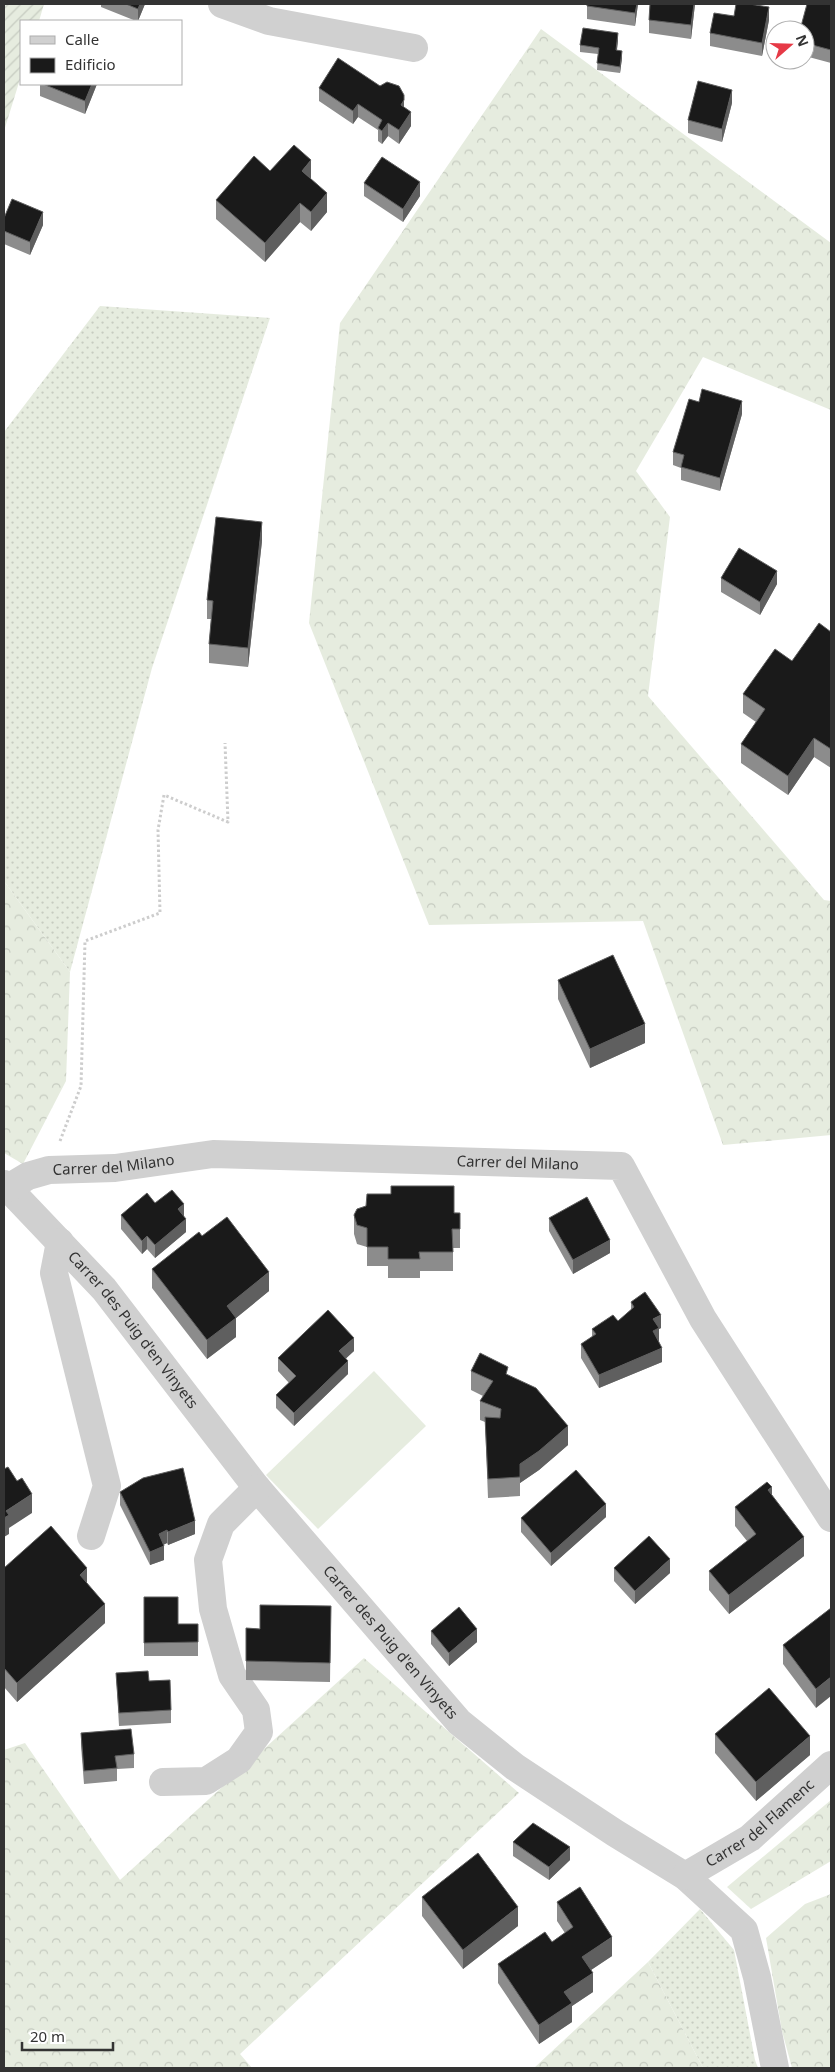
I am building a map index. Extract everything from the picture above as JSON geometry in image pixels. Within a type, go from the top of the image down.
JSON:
[{"type":"street","points":[[222,4],[269,21],[414,48]]},
{"type":"street","name":"Carrer del Milano","points":[[6,1186],[28,1176],[49,1170],[115,1168],[213,1154],[621,1166],[703,1319],[831,1518]]},
{"type":"street","name":"Carrer des Puig d'en Vinyets","points":[[6,1186],[104,1289],[257,1488],[460,1722],[515,1767],[615,1833],[685,1876],[744,1930],[757,1977],[775,2068]]},
{"type":"street","points":[[60,1242],[54,1273],[107,1486],[92,1536]]},
{"type":"street","points":[[163,1782],[206,1781],[239,1760],[259,1732],[256,1710],[232,1675],[213,1609],[208,1560],[221,1524],[257,1488]]},
{"type":"street","name":"Carrer del Flamenc","points":[[685,1876],[750,1838],[831,1765]]},
{"type":"path","points":[[49,1170],[82,1086],[85,941],[160,913],[158,830],[164,795],[228,822],[225,743]]},
{"type":"green space","points":[[4,4],[44,4],[39,20],[20,20],[20,79],[4,131]]},
{"type":"green space","points":[[541,29],[831,243],[831,410],[703,357],[636,471],[670,517],[648,696],[824,900],[831,901],[831,1135],[723,1145],[643,921],[429,925],[309,623],[340,323]]},
{"type":"green space","points":[[100,306],[270,318],[152,668],[70,972],[4,881],[4,432]]},
{"type":"green space","points":[[4,881],[70,972],[66,1081],[23,1164],[4,1153]]},
{"type":"green space","points":[[374,1371],[426,1426],[318,1529],[266,1475]]},
{"type":"green space","points":[[364,1658],[519,1793],[240,2054],[252,2068],[4,2068],[4,1750],[25,1743],[120,1880]]},
{"type":"green space","points":[[831,1800],[831,1861],[751,1909],[727,1887]]},
{"type":"green space","points":[[831,1894],[831,2068],[792,2068],[782,2031],[766,1938],[805,1904]]},
{"type":"green space","points":[[700,1909],[734,1950],[758,2068],[703,2068],[648,1962]]},
{"type":"green space","points":[[648,1962],[703,2068],[534,2068]]},
{"type":"building","points":[[126,4],[140,4],[138,9]]},
{"type":"building","points":[[587,4],[637,4],[635,13],[587,6]]},
{"type":"building","points":[[650,4],[694,4],[691,25],[649,20]]},
{"type":"building","points":[[736,4],[769,7],[762,43],[710,33],[714,13],[734,16]]},
{"type":"building","points":[[807,4],[831,4],[831,50],[815,46],[815,20],[803,20]]},
{"type":"building","points":[[583,28],[618,33],[616,50],[622,51],[620,67],[597,63],[599,48],[580,45]]},
{"type":"building","points":[[338,58],[380,86],[387,82],[399,86],[404,95],[401,105],[411,112],[399,130],[388,123],[382,131],[378,128],[382,120],[358,104],[353,111],[319,88]]},
{"type":"building","points":[[698,81],[732,90],[722,129],[688,120]]},
{"type":"building","points":[[45,85],[92,85],[85,101]]},
{"type":"building","points":[[294,145],[311,160],[302,171],[327,193],[311,212],[300,203],[265,243],[216,200],[254,156],[270,171]]},
{"type":"building","points":[[382,157],[420,182],[403,209],[364,183]]},
{"type":"building","points":[[12,199],[43,212],[30,242],[4,231],[4,218]]},
{"type":"building","points":[[702,389],[742,401],[720,478],[681,467],[684,455],[673,452],[689,399],[699,402]]},
{"type":"building","points":[[216,517],[262,522],[248,648],[209,644],[213,601],[207,600]]},
{"type":"building","points":[[739,548],[777,571],[760,602],[721,578]]},
{"type":"building","points":[[819,623],[831,632],[831,749],[814,738],[788,776],[741,744],[765,709],[743,694],[775,649],[792,661]]},
{"type":"building","points":[[613,955],[645,1024],[590,1049],[558,980]]},
{"type":"building","points":[[391,1186],[454,1186],[454,1213],[460,1213],[460,1229],[452,1229],[453,1252],[419,1252],[420,1259],[388,1259],[388,1247],[367,1247],[367,1228],[357,1225],[354,1215],[357,1209],[366,1206],[367,1194],[391,1194]]},
{"type":"building","points":[[172,1190],[184,1204],[178,1209],[186,1219],[155,1245],[147,1236],[142,1241],[121,1215],[147,1193],[155,1203]]},
{"type":"building","points":[[587,1197],[610,1240],[573,1260],[549,1218]]},
{"type":"building","points":[[227,1217],[269,1272],[227,1306],[236,1318],[207,1340],[152,1269],[199,1232],[202,1236]]},
{"type":"building","points":[[645,1292],[661,1315],[653,1319],[659,1328],[653,1331],[662,1348],[599,1375],[581,1344],[596,1334],[592,1329],[613,1315],[618,1321],[634,1307],[631,1302]]},
{"type":"building","points":[[328,1310],[354,1338],[339,1351],[348,1361],[294,1413],[276,1395],[296,1376],[278,1358]]},
{"type":"building","points":[[480,1353],[508,1367],[506,1374],[536,1388],[568,1426],[539,1451],[520,1464],[520,1477],[488,1479],[485,1417],[500,1418],[501,1409],[480,1401],[493,1381],[471,1371]]},
{"type":"building","points":[[8,1467],[17,1481],[22,1478],[32,1494],[6,1511],[9,1515],[4,1518],[4,1469]]},
{"type":"building","points":[[183,1468],[195,1521],[159,1534],[164,1546],[150,1552],[120,1492],[143,1478]]},
{"type":"building","points":[[576,1470],[606,1504],[551,1553],[521,1518]]},
{"type":"building","points":[[767,1482],[772,1487],[768,1490],[804,1537],[729,1595],[709,1571],[756,1534],[735,1507]]},
{"type":"building","points":[[51,1526],[87,1568],[80,1575],[105,1604],[17,1683],[4,1668],[4,1568]]},
{"type":"building","points":[[649,1536],[670,1559],[635,1591],[614,1568]]},
{"type":"building","points":[[144,1597],[178,1597],[178,1624],[198,1624],[198,1642],[144,1643]]},
{"type":"building","points":[[260,1605],[331,1606],[330,1663],[246,1661],[246,1628],[260,1629]]},
{"type":"building","points":[[459,1607],[477,1629],[449,1653],[431,1631]]},
{"type":"building","points":[[831,1608],[831,1677],[816,1689],[783,1645]]},
{"type":"building","points":[[148,1671],[149,1681],[170,1680],[171,1710],[119,1713],[116,1673]]},
{"type":"building","points":[[769,1688],[810,1736],[756,1782],[715,1734]]},
{"type":"building","points":[[131,1729],[134,1754],[115,1756],[117,1768],[84,1771],[81,1733]]},
{"type":"building","points":[[533,1823],[570,1847],[549,1867],[513,1842]]},
{"type":"building","points":[[478,1853],[518,1907],[463,1950],[422,1897]]},
{"type":"building","points":[[580,1887],[612,1937],[582,1957],[593,1973],[564,1992],[572,2003],[539,2025],[498,1964],[545,1932],[552,1942],[573,1927],[557,1902]]}]
